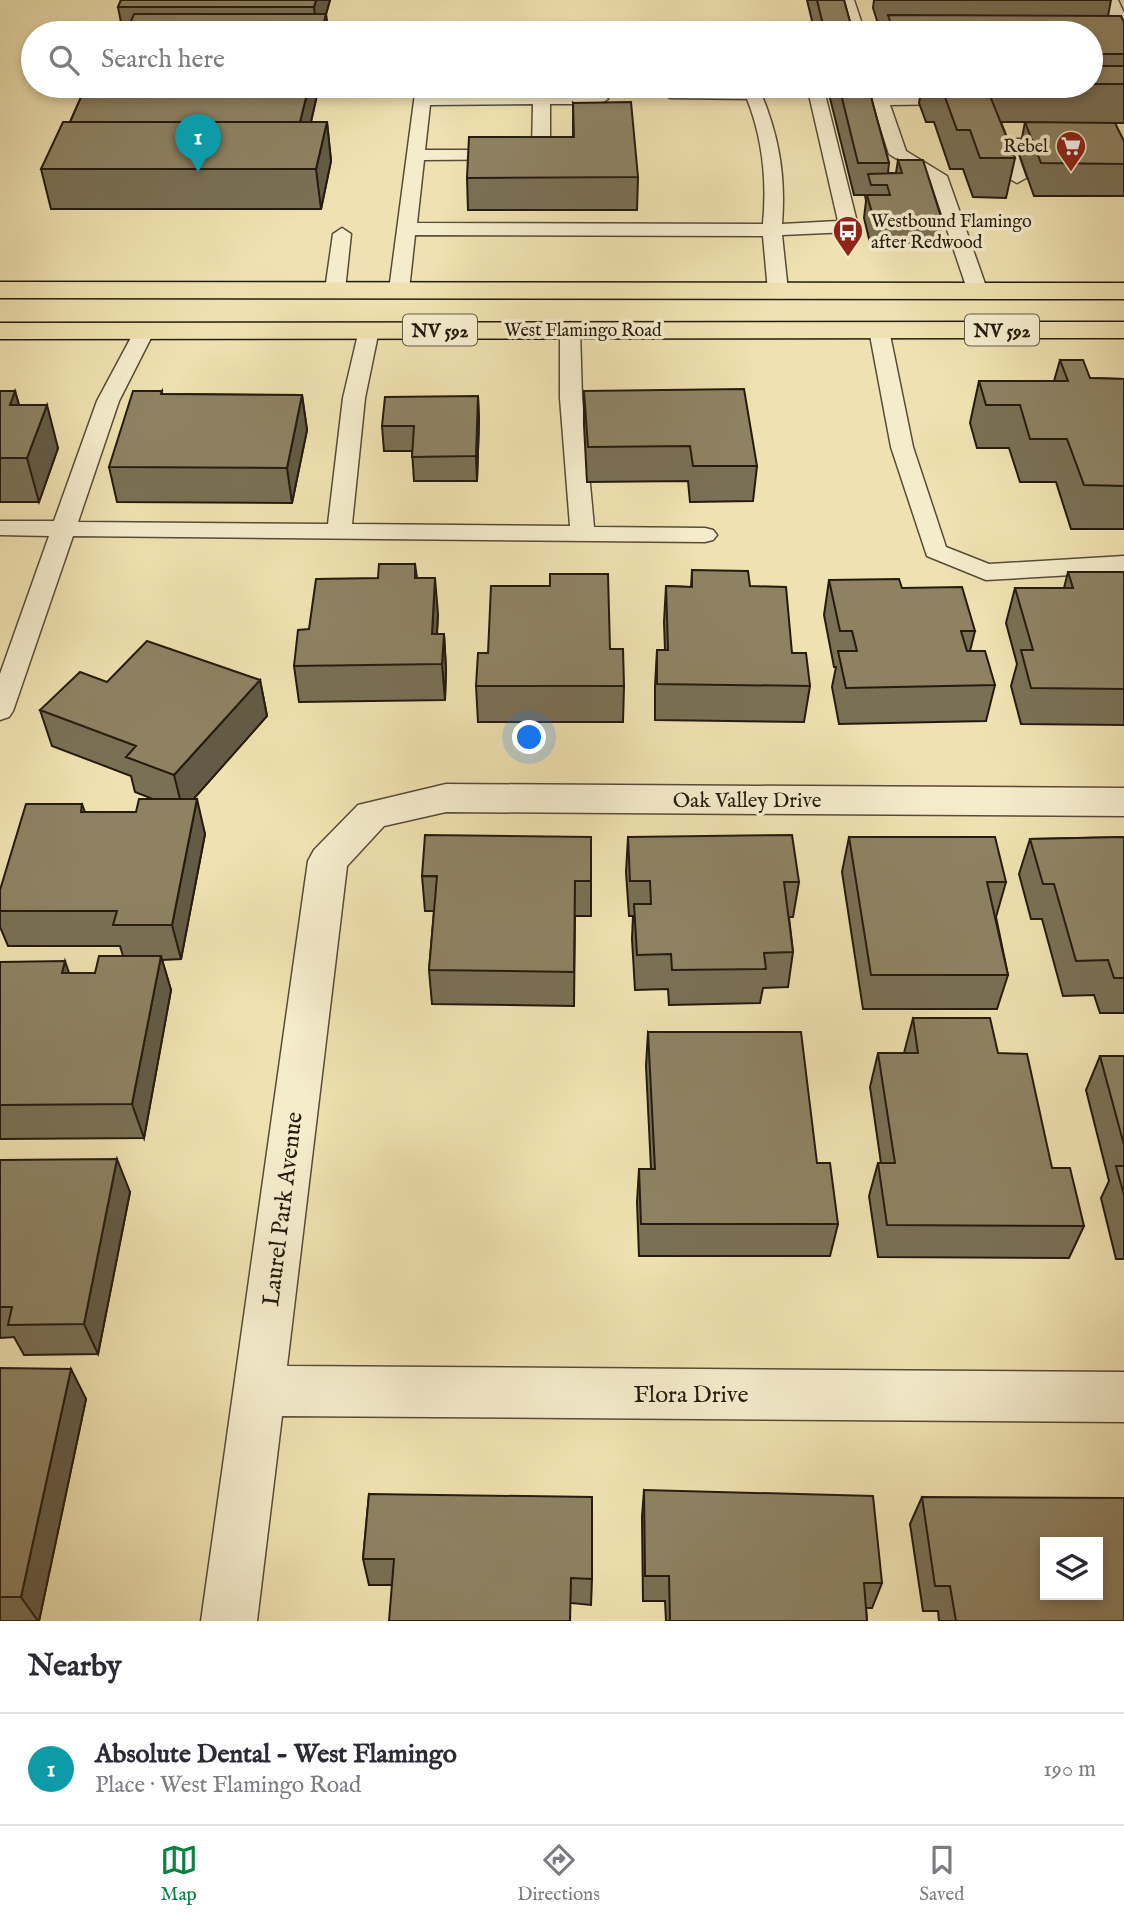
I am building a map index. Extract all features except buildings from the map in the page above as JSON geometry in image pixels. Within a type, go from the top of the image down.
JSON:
[{"type":"main road","name":"West Flamingo Road","points":[[0,290],[1124,292]]},
{"type":"main road","points":[[0,326],[108,312],[300,311],[326,304],[335,290]]},
{"type":"main road","points":[[369,330],[378,320],[423,310],[567,309],[670,291]]},
{"type":"main road","points":[[868,291],[879,330]]},
{"type":"main road","points":[[1026,292],[1109,311],[1124,319]]},
{"type":"main road","name":"West Flamingo Road","points":[[0,331],[1124,330]]},
{"type":"street","name":"Oak Valley Drive","points":[[372,815],[446,798],[1124,802]]},
{"type":"street","name":"Laurel Park Avenue","points":[[229,1621],[328,861],[372,815]]},
{"type":"street","name":"Flora Drive","points":[[258,1391],[1124,1396]]},
{"type":"lane","points":[[846,0],[853,21]]},
{"type":"lane","points":[[1110,0],[1120,33]]},
{"type":"lane","points":[[399,290],[422,98]]},
{"type":"lane","points":[[522,98],[600,99]]},
{"type":"lane","points":[[755,98],[764,120],[776,187],[772,230],[778,291]]},
{"type":"lane","points":[[406,229],[772,230],[849,226],[819,98]]},
{"type":"lane","points":[[879,98],[898,154],[937,176],[978,292]]},
{"type":"lane","points":[[959,98],[975,99]]},
{"type":"lane","points":[[415,155],[541,155],[542,99]]},
{"type":"lane","points":[[1017,178],[1005,144],[1124,144]]},
{"type":"lane","points":[[681,207],[683,230]]},
{"type":"lane","points":[[335,290],[342,234]]},
{"type":"lane","points":[[0,710],[108,401],[145,330]]},
{"type":"lane","points":[[339,531],[354,398],[369,330]]},
{"type":"lane","points":[[570,330],[571,398],[583,534]]},
{"type":"lane","points":[[879,330],[902,447],[935,551],[986,572],[1124,564]]},
{"type":"lane","points":[[0,528],[705,535]]},
{"type":"place","name":"Absolute Dental - West Flamingo","points":[[198,172]]},
{"type":"place","name":"Rebel","points":[[1071,173]]},
{"type":"place","name":"Westbound Flamingo after Redwood","points":[[848,258]]}]
